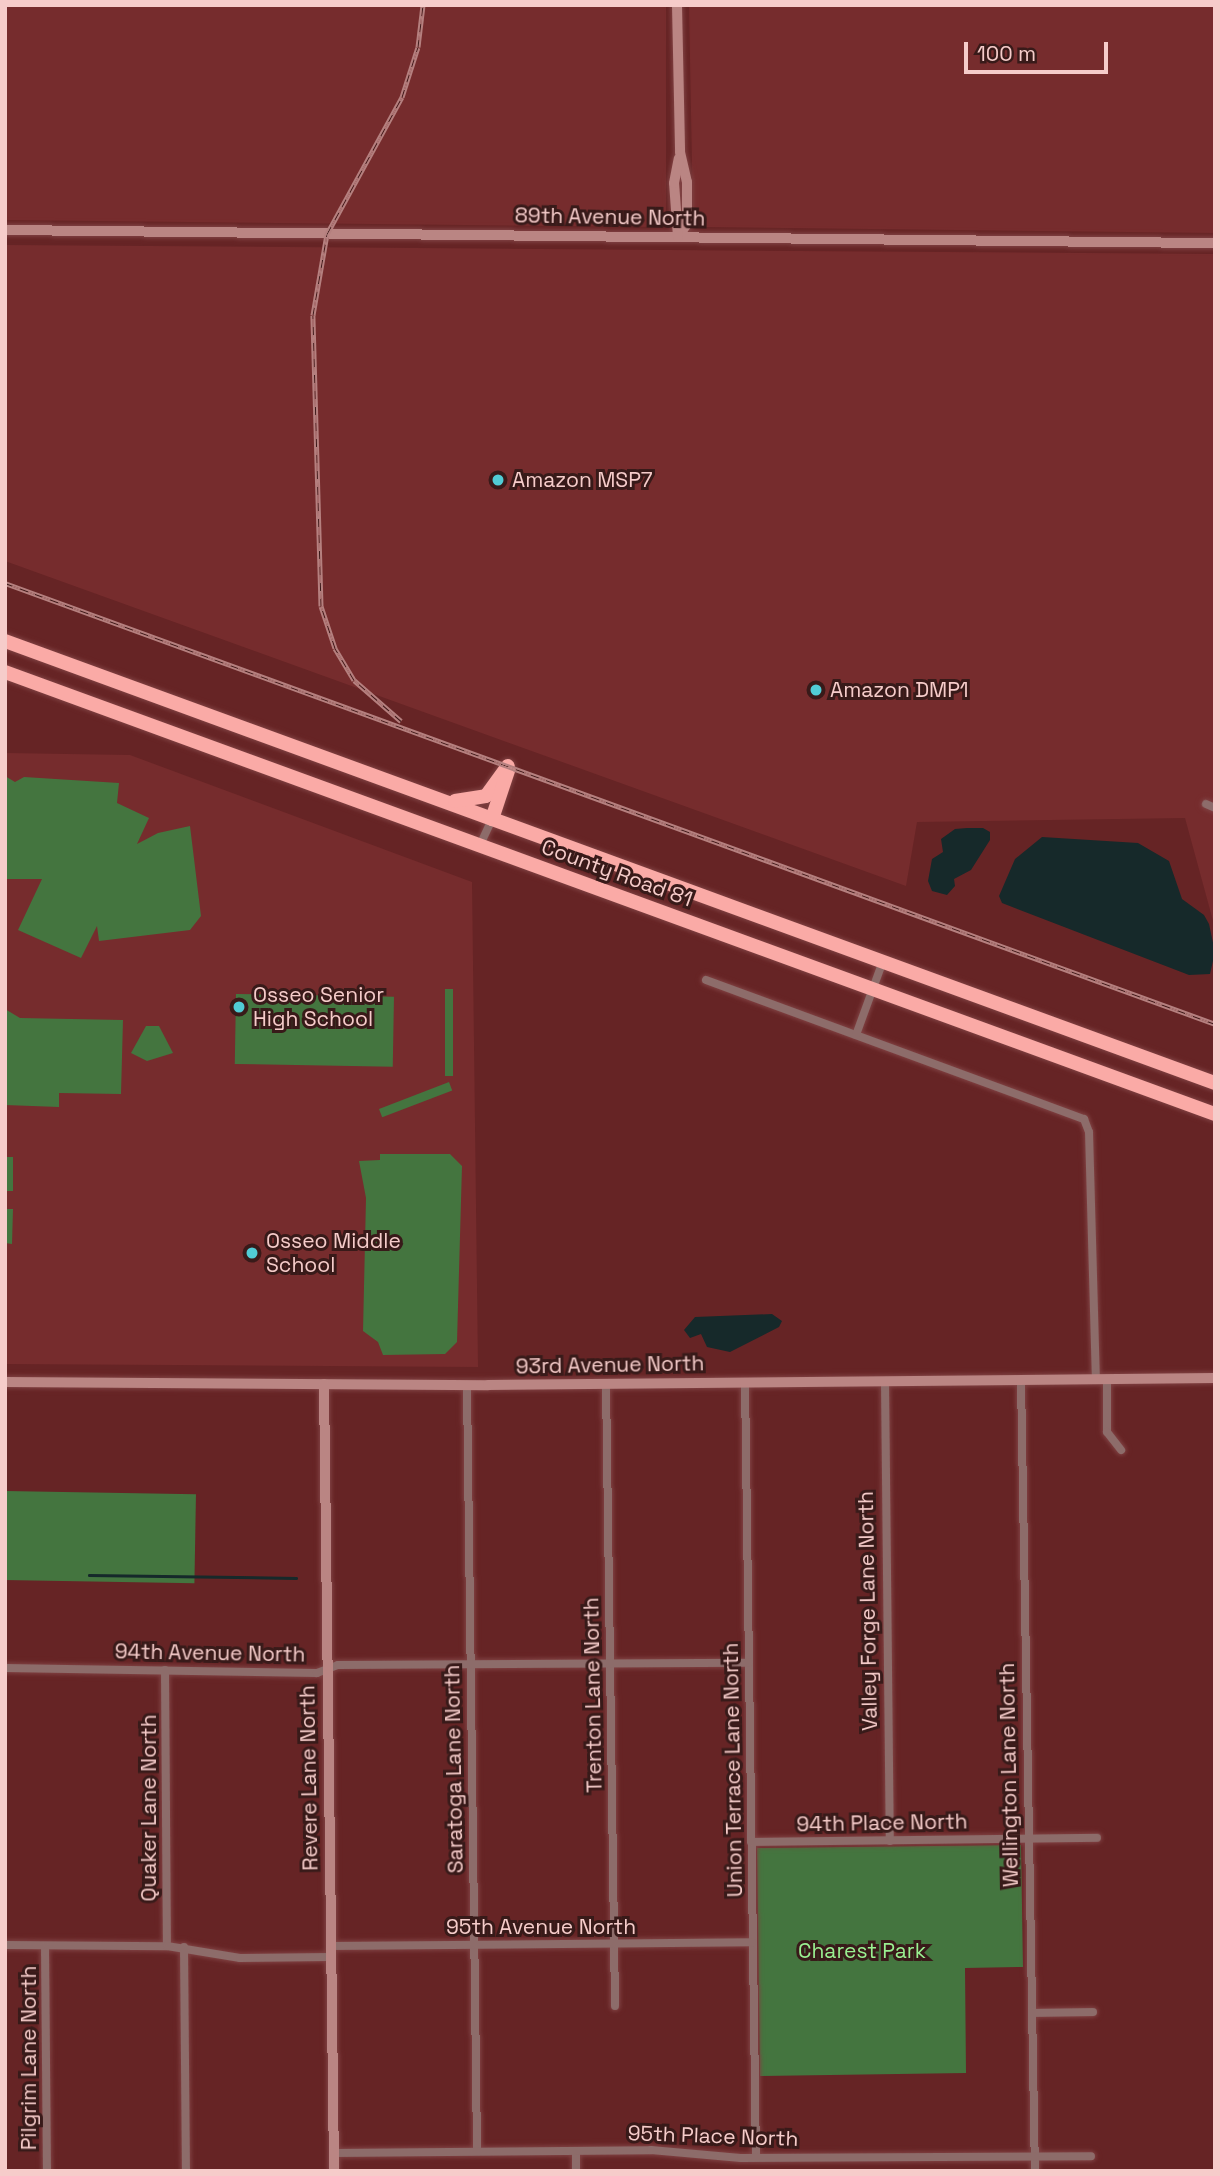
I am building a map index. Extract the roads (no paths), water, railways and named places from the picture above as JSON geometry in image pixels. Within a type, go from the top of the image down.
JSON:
[{"type":"highway","name":"County Road 81","points":[[5,641],[1215,1081]]},
{"type":"highway","name":"County Road 81","points":[[5,672],[1215,1114]]},
{"type":"highway","points":[[441,800],[464,802],[486,796],[508,766],[508,778],[492,819]]},
{"type":"street","points":[[677,5],[680,152],[674,183],[678,237]]},
{"type":"street","name":"89th Avenue North","points":[[5,230],[1215,243]]},
{"type":"street","points":[[480,845],[492,819]]},
{"type":"street","points":[[856,1035],[883,961]]},
{"type":"street","points":[[706,980],[1084,1119],[1089,1132],[1101,1379],[1107,1432],[1121,1450]]},
{"type":"street","name":"93rd Avenue North","points":[[5,1382],[467,1385],[1215,1378]]},
{"type":"street","name":"Wellington Lane North","points":[[1021,1380],[1027,1839],[1035,2171]]},
{"type":"street","name":"Valley Forge Lane North","points":[[885,1381],[890,1841]]},
{"type":"street","name":"Union Terrace Lane North","points":[[745,1382],[757,2157]]},
{"type":"street","name":"Revere Lane North","points":[[324,1384],[334,2171]]},
{"type":"street","name":"Trenton Lane North","points":[[606,1384],[615,2006]]},
{"type":"street","name":"Saratoga Lane North","points":[[467,1385],[477,2151]]},
{"type":"street","name":"94th Avenue North","points":[[5,1668],[317,1672],[327,1669],[470,1664],[749,1663]]},
{"type":"street","name":"Quaker Lane North","points":[[165,1670],[167,1946]]},
{"type":"street","name":"94th Place North","points":[[751,1842],[1097,1838]]},
{"type":"street","name":"95th Avenue North","points":[[5,1945],[167,1946],[240,1958],[474,1944],[752,1942]]},
{"type":"street","name":"Pilgrim Lane North","points":[[45,1946],[47,2171]]},
{"type":"street","points":[[184,1947],[186,2171]]},
{"type":"street","points":[[1032,2013],[1093,2012]]},
{"type":"street","points":[[576,2151],[576,2171]]},
{"type":"street","name":"95th Place North","points":[[334,2153],[576,2151],[757,2157],[1091,2156]]},
{"type":"water","points":[[983,828],[990,832],[990,840],[971,870],[954,879],[955,886],[947,895],[932,891],[928,881],[932,859],[943,852],[941,839],[955,829]]},
{"type":"water","points":[[1042,837],[1138,843],[1169,861],[1182,899],[1204,915],[1209,924],[1215,952],[1210,974],[1189,975],[1002,903],[999,896],[1015,859]]},
{"type":"water","points":[[772,1314],[782,1321],[779,1327],[730,1352],[707,1347],[701,1334],[690,1338],[684,1330],[695,1317]]},
{"type":"waterway","points":[[89,1575],[296,1578]]},
{"type":"railway","points":[[401,721],[354,680],[335,648],[321,606],[313,315],[327,234],[402,97],[418,47],[423,5]]},
{"type":"railway","points":[[5,583],[1215,1024]]},
{"type":"place","name":"Amazon MSP7","points":[[498,480]]},
{"type":"place","name":"Amazon DMP1","points":[[816,690]]},
{"type":"place","name":"Osseo Senior High School","points":[[239,1007]]},
{"type":"place","name":"Osseo Middle School","points":[[252,1253]]},
{"type":"park label","name":"Charest Park","points":[[862,1951]]}]
